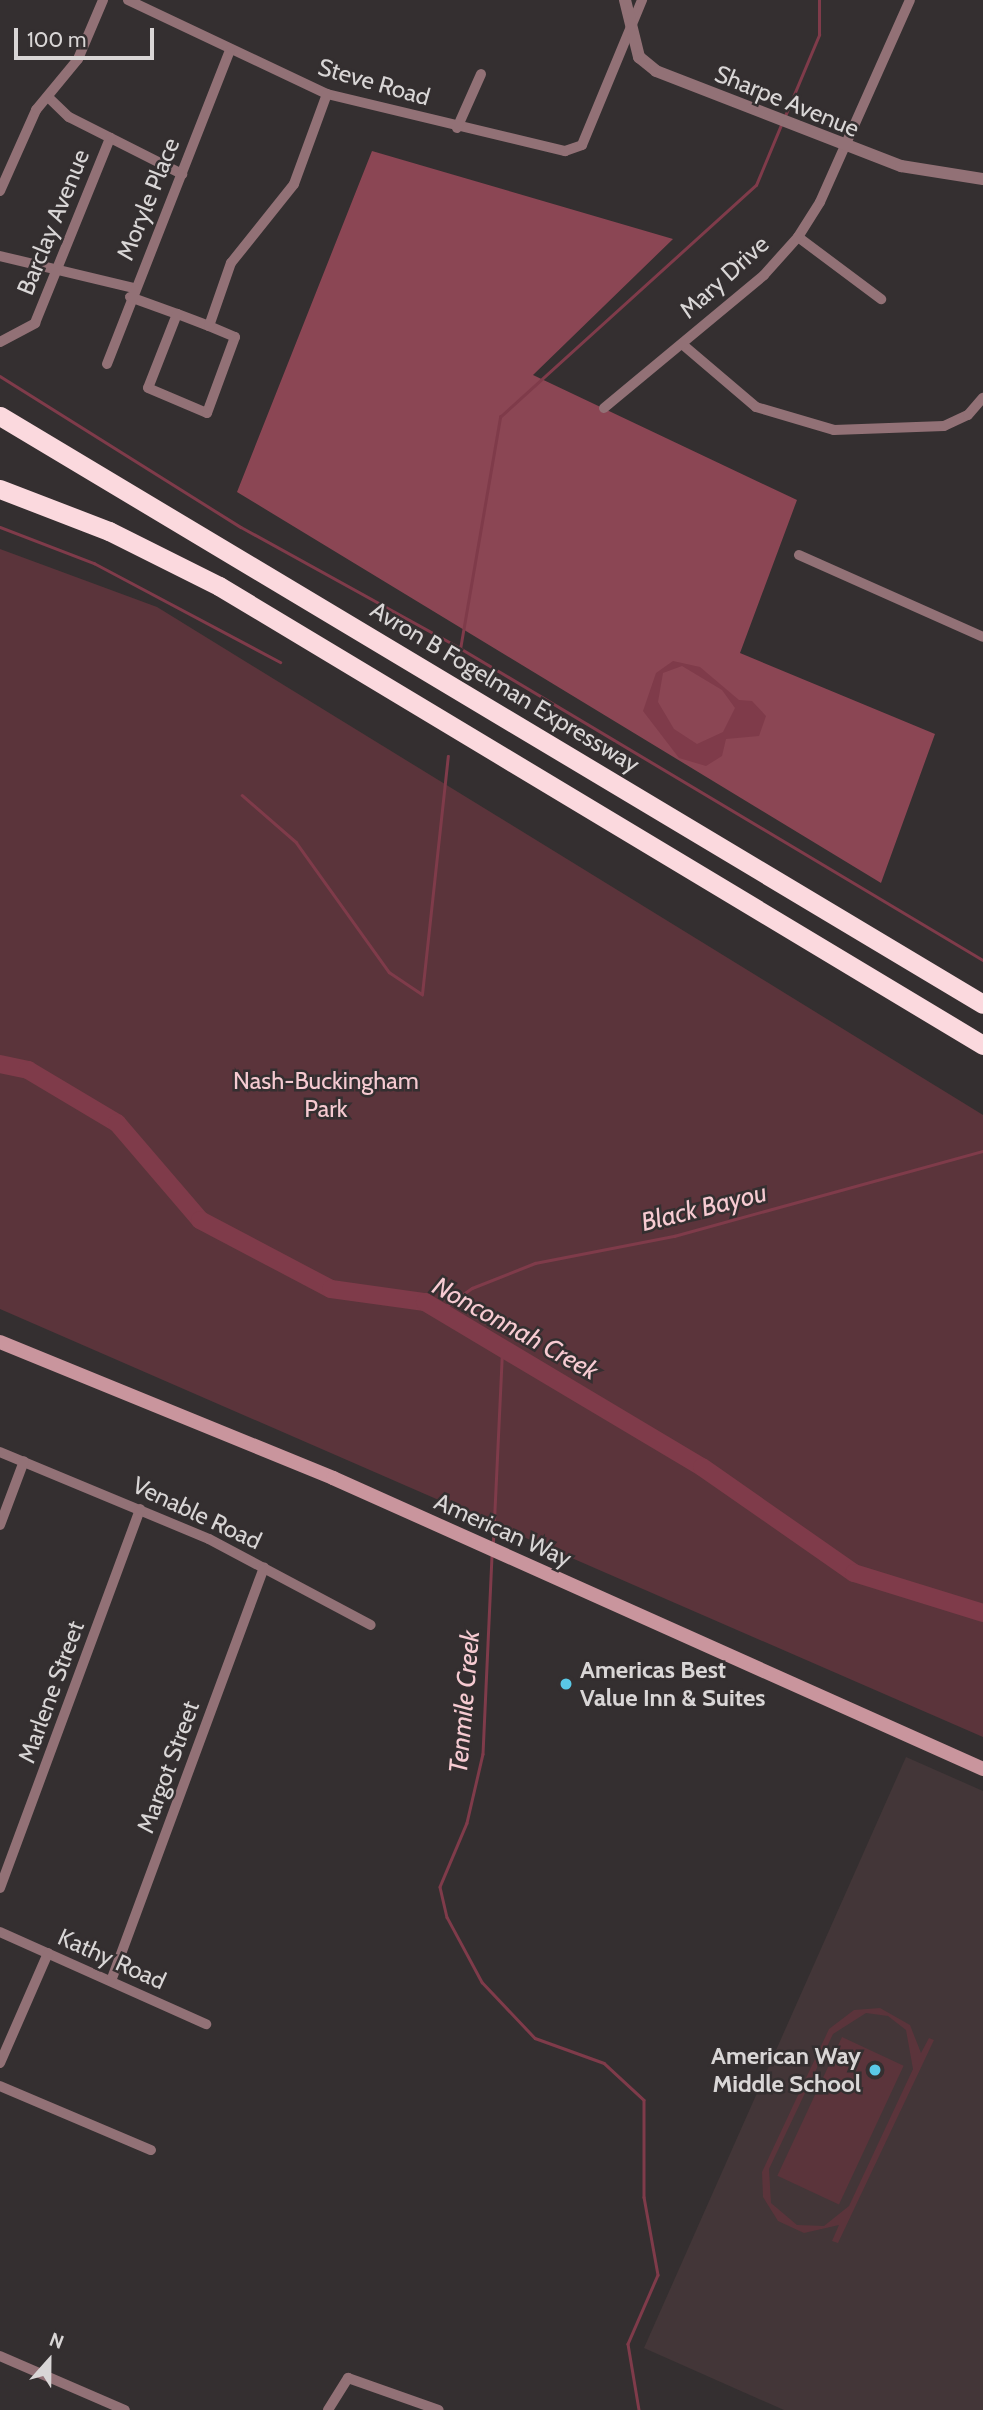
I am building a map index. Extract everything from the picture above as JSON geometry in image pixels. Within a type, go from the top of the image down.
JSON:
[{"type":"highway","name":"Avron B Fogelman Expressway","points":[[6,417],[983,1004]]},
{"type":"highway","points":[[0,489],[110,531],[219,586],[983,1045]]},
{"type":"main road","name":"American Way","points":[[0,1342],[466,1538],[983,1769]]},
{"type":"street","points":[[0,191],[48,97],[78,59],[103,0]]},
{"type":"street","name":"Steve Road","points":[[128,0],[327,94],[548,149],[582,145],[629,30]]},
{"type":"street","name":"Sharpe Avenue","points":[[625,0],[629,30],[639,57],[656,71],[846,148],[901,166],[983,179]]},
{"type":"street","points":[[629,30],[642,0]]},
{"type":"street","name":"Mary Drive","points":[[604,408],[764,275],[797,237],[846,148],[910,0]]},
{"type":"street","name":"Moryle Place","points":[[107,364],[132,293],[230,50]]},
{"type":"street","points":[[457,128],[481,74]]},
{"type":"street","points":[[209,327],[231,263],[294,184],[327,94]]},
{"type":"street","name":"Barclay Avenue","points":[[48,97],[69,117],[182,173]]},
{"type":"street","name":"Barclay Avenue","points":[[0,342],[35,323],[110,138]]},
{"type":"street","points":[[797,237],[881,299]]},
{"type":"street","points":[[0,256],[132,293],[235,337],[207,413],[148,388],[177,314]]},
{"type":"street","points":[[682,344],[756,407],[834,430],[944,426],[968,415],[983,398]]},
{"type":"street","points":[[799,555],[983,637]]},
{"type":"street","name":"Venable Road","points":[[0,1452],[141,1509],[264,1567],[371,1625]]},
{"type":"street","points":[[0,1525],[24,1461]]},
{"type":"street","name":"Marlene Street","points":[[0,1888],[141,1509]]},
{"type":"street","name":"Margot Street","points":[[111,1981],[264,1567]]},
{"type":"street","name":"Kathy Road","points":[[0,1932],[206,2024]]},
{"type":"street","points":[[0,2063],[48,1953]]},
{"type":"street","points":[[0,2086],[150,2150]]},
{"type":"street","points":[[0,2356],[125,2410]]},
{"type":"street","points":[[328,2410],[348,2378],[439,2410]]},
{"type":"shaded area","points":[[372,151],[673,239],[533,375],[797,500],[740,653],[935,734],[881,883],[237,492]]},
{"type":"shaded area","points":[[673,661],[700,667],[739,700],[752,701],[766,716],[759,736],[726,739],[722,756],[706,766],[679,758],[643,711],[656,673]],"holes":[[[682,666],[722,690],[735,708],[723,732],[697,744],[674,729],[658,702],[663,673]]]},
{"type":"shaded area","name":"American Way Middle School","points":[[906,1757],[983,1791],[983,2410],[784,2410],[644,2348]]},
{"type":"green space","name":"Nash-Buckingham Park","points":[[0,549],[157,607],[983,1115],[983,1737],[0,1309]]},
{"type":"green space","points":[[880,2008],[910,2025],[921,2053],[929,2038],[934,2040],[838,2243],[832,2241],[839,2225],[804,2233],[778,2221],[763,2197],[762,2172],[829,2029],[854,2010]],"holes":[[[866,2013],[888,2016],[906,2030],[913,2069],[849,2206],[824,2226],[797,2225],[771,2203],[769,2169],[833,2034]]]},
{"type":"green space","points":[[842,2037],[904,2066],[839,2204],[777,2176]]},
{"type":"waterway","points":[[785,116],[819,35],[819,0]]},
{"type":"waterway","points":[[459,655],[500,417],[756,185],[781,125]]},
{"type":"waterway","points":[[0,376],[241,527],[460,648],[983,960]]},
{"type":"waterway","points":[[0,527],[94,563],[280,662]]},
{"type":"waterway","points":[[242,795],[296,842],[389,972],[422,994],[448,756]]},
{"type":"waterway","name":"Nonconnah Creek","points":[[0,1064],[28,1070],[117,1123],[200,1220],[331,1289],[425,1302],[702,1467],[854,1573],[983,1613]]},
{"type":"waterway","name":"Black Bayou","points":[[439,1311],[472,1288],[535,1263],[674,1236],[983,1151]]},
{"type":"waterway","name":"Tenmile Creek","points":[[493,1542],[502,1348]]},
{"type":"waterway","name":"Tenmile Creek","points":[[492,1556],[483,1754],[467,1823],[440,1887],[447,1917],[482,1982],[535,2038],[604,2063],[644,2100],[644,2197],[658,2275],[628,2344],[639,2410]]},
{"type":"place","name":"Americas Best Value Inn & Suites","points":[[566,1684]]},
{"type":"place","name":"American Way Middle School","points":[[875,2070]]}]
